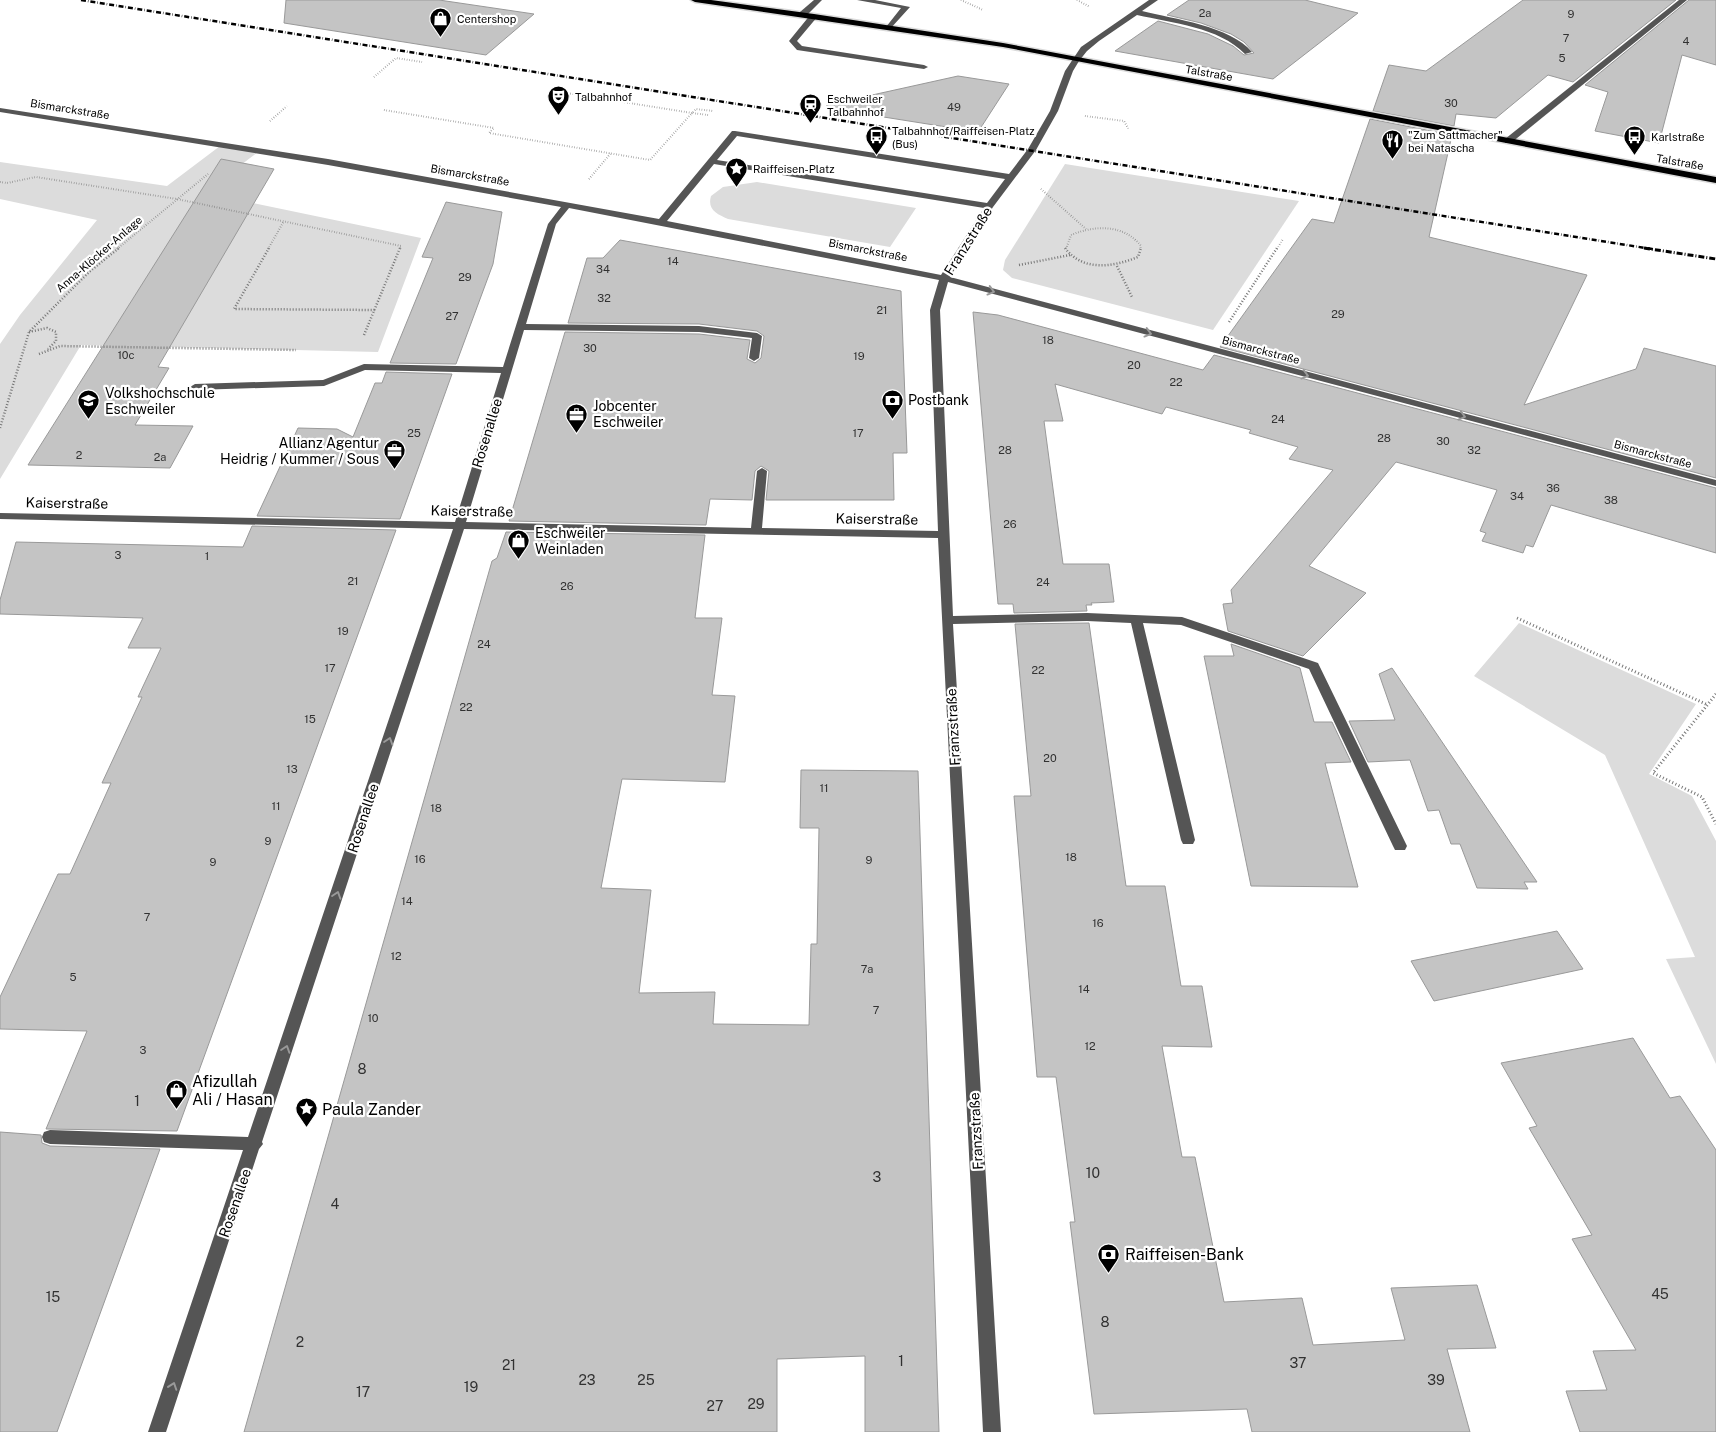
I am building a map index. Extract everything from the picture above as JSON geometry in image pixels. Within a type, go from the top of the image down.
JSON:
[{"type":"main road","name":"Talstraße","points":[[696,0],[802,14],[1002,45],[1716,180]]},
{"type":"street","points":[[802,14],[818,0]]},
{"type":"street","points":[[861,0],[906,7],[890,27]]},
{"type":"street","name":"Franzstraße","points":[[992,1432],[947,620],[935,310],[944,278],[989,206],[1032,150],[1054,111],[1069,71],[1076,60],[1084,49],[1096,39],[1154,0]]},
{"type":"street","points":[[1508,141],[1684,0]]},
{"type":"street","points":[[1135,12],[1222,34],[1245,46],[1248,52]]},
{"type":"street","points":[[814,16],[793,41],[800,48],[924,67]]},
{"type":"street","name":"Bismarckstraße","points":[[0,110],[328,162],[661,222],[944,278],[1716,483]]},
{"type":"street","points":[[661,222],[735,133],[1010,177]]},
{"type":"street","points":[[711,161],[989,206]]},
{"type":"street","name":"Rosenallee","points":[[158,1432],[460,525],[552,224],[566,206]]},
{"type":"street","points":[[519,327],[699,329],[757,336],[754,358]]},
{"type":"street","points":[[195,387],[324,383],[364,368],[506,370]]},
{"type":"street","points":[[756,532],[762,471]]},
{"type":"street","name":"Kaiserstraße","points":[[0,516],[943,535]]},
{"type":"street","points":[[947,620],[1087,617],[1182,621],[1314,666],[1400,846]]},
{"type":"street","points":[[1136,619],[1188,840]]},
{"type":"street","points":[[50,1137],[255,1144]]},
{"type":"path","points":[[1077,0],[1096,10]]},
{"type":"path","points":[[374,77],[396,58],[422,62]]},
{"type":"path","points":[[384,110],[494,128],[489,133],[650,160],[692,113],[554,91],[559,86]]},
{"type":"path","points":[[666,109],[671,103]]},
{"type":"path","points":[[1054,111],[1124,121],[1129,130]]},
{"type":"path","name":"Anna-Klöcker-Anlage","points":[[0,428],[30,332],[89,272],[239,149]]},
{"type":"path","points":[[1018,168],[1086,229],[1109,228],[1133,236],[1141,246],[1138,257],[1117,266],[1107,267],[1085,263],[1070,255],[1065,248],[1072,235],[1086,229]]},
{"type":"path","points":[[0,182],[7,183],[36,177],[177,199],[401,246],[360,344]]},
{"type":"path","points":[[284,221],[234,309],[375,310]]},
{"type":"path","points":[[1211,350],[1283,239]]},
{"type":"path","points":[[30,332],[47,328],[57,334],[52,346],[39,354],[60,346],[298,350]]},
{"type":"path","points":[[1518,618],[1708,705]]},
{"type":"path","points":[[1716,694],[1653,773],[1702,797],[1716,824]]},
{"type":"shaded area","points":[[220,146],[258,152],[204,193],[421,238],[378,352],[81,345],[0,479],[0,344],[20,315],[97,220],[0,199],[0,162],[167,186]]},
{"type":"shaded area","points":[[1065,164],[1299,201],[1213,330],[1012,278],[1003,270],[1005,260]]},
{"type":"shaded area","points":[[757,182],[916,208],[890,247],[728,219],[714,211],[710,205],[711,196],[723,187]]},
{"type":"shaded area","points":[[1519,623],[1696,704],[1649,774],[1692,796],[1716,841],[1716,1064],[1666,959],[1695,957],[1605,755],[1474,676]]},
{"type":"building","name":"Centershop","points":[[286,0],[439,0],[534,14],[486,55],[284,23]]},
{"type":"building","points":[[1189,0],[1305,0],[1358,13],[1273,79],[1115,51],[1158,21],[1208,34],[1233,46],[1244,55],[1254,53],[1244,42],[1231,34],[1201,23],[1167,15]]},
{"type":"building","points":[[1523,0],[1676,0],[1573,82],[1548,75],[1496,118],[1456,114],[1454,126],[1373,111],[1389,65],[1426,71]]},
{"type":"building","points":[[1689,0],[1716,0],[1716,65],[1682,55],[1659,143],[1595,131],[1608,92],[1585,85]]},
{"type":"building","points":[[958,76],[1009,84],[978,132],[827,108],[827,105]]},
{"type":"building","points":[[1370,119],[1452,135],[1429,237],[1587,275],[1524,405],[1636,369],[1644,348],[1716,366],[1716,478],[1220,347],[1312,219],[1334,223]]},
{"type":"building","points":[[221,159],[274,169],[158,367],[169,368],[135,425],[193,426],[170,468],[28,465]]},
{"type":"building","points":[[446,202],[502,212],[493,264],[456,364],[390,363],[433,258],[422,257]]},
{"type":"building","points":[[620,240],[901,291],[907,453],[893,453],[894,500],[766,500],[769,471],[761,466],[755,471],[752,500],[710,499],[706,525],[509,521],[565,332],[699,334],[750,340],[747,359],[755,363],[761,358],[764,336],[757,331],[699,324],[568,323],[587,258],[603,258]]},
{"type":"building","points":[[973,312],[998,315],[1203,370],[1214,355],[1716,488],[1716,553],[1551,505],[1533,547],[1526,545],[1523,553],[1482,541],[1486,533],[1480,531],[1497,490],[1396,462],[1309,566],[1366,593],[1303,656],[1228,631],[1223,604],[1233,603],[1231,590],[1333,470],[1289,459],[1298,447],[1249,433],[1251,430],[1166,407],[1162,414],[1055,384],[1063,421],[1044,421],[1063,564],[1109,564],[1114,602],[1091,603],[1092,605],[1086,605],[1087,611],[1014,613],[1013,604],[998,604]]},
{"type":"building","points":[[386,372],[452,374],[400,519],[257,516],[298,428],[337,429],[353,437],[375,383],[382,383]]},
{"type":"building","points":[[252,526],[396,530],[177,1131],[46,1129],[87,1031],[0,1029],[0,997],[58,874],[70,874],[111,783],[102,783],[142,697],[138,697],[161,648],[128,648],[143,618],[0,614],[0,600],[16,542],[243,547]]},
{"type":"building","points":[[506,532],[705,535],[695,618],[722,618],[712,695],[735,696],[725,782],[622,779],[601,888],[651,890],[639,993],[715,992],[713,1024],[809,1025],[811,944],[817,944],[819,828],[800,828],[801,770],[918,771],[939,1432],[865,1432],[865,1356],[777,1359],[777,1432],[244,1432],[492,561],[497,558]]},
{"type":"building","points":[[1089,623],[1126,886],[1165,886],[1181,986],[1202,986],[1212,1047],[1162,1046],[1182,1157],[1195,1157],[1224,1302],[1302,1298],[1313,1345],[1405,1340],[1391,1288],[1477,1285],[1496,1348],[1447,1349],[1470,1432],[1252,1432],[1247,1409],[1094,1414],[1070,1222],[1075,1222],[1056,1077],[1037,1077],[1014,796],[1031,796],[1015,624]]},
{"type":"building","points":[[1231,644],[1300,668],[1314,722],[1332,722],[1351,762],[1325,763],[1358,887],[1251,886],[1204,656],[1234,656]]},
{"type":"building","points":[[1392,668],[1537,882],[1524,882],[1528,889],[1477,888],[1460,844],[1451,844],[1439,810],[1428,811],[1410,760],[1368,762],[1349,721],[1395,720],[1379,674]]},
{"type":"building","points":[[1557,931],[1583,969],[1434,1001],[1411,961]]},
{"type":"building","points":[[1633,1038],[1670,1098],[1680,1096],[1716,1150],[1716,1432],[1580,1432],[1566,1391],[1607,1390],[1593,1351],[1636,1350],[1572,1239],[1592,1235],[1529,1128],[1537,1126],[1501,1063]]},
{"type":"building","points":[[0,1132],[41,1135],[42,1143],[50,1146],[160,1149],[57,1432],[0,1432]]},
{"type":"railway","points":[[81,0],[1652,249]]},
{"type":"railway","points":[[1644,248],[1716,259]]},
{"type":"place","name":"Centershop","points":[[441,38]]},
{"type":"place","name":"Talbahnhof","points":[[559,116]]},
{"type":"place","name":"Eschweiler Talbahnhof","points":[[811,124]]},
{"type":"place","name":"Talbahnhof/Raiffeisen-Platz (Bus)","points":[[876,156]]},
{"type":"place","name":"Karlstraße","points":[[1635,156]]},
{"type":"place","name":"\"Zum Sattmacher\" bei Natascha","points":[[1392,160]]},
{"type":"place","name":"Raiffeisen-Platz","points":[[737,188]]},
{"type":"place","name":"Postbank","points":[[892,419]]},
{"type":"place","name":"Volkshochschule Eschweiler","points":[[89,420]]},
{"type":"place","name":"Jobcenter Eschweiler","points":[[577,433]]},
{"type":"place","name":"Allianz Agentur Heidrig / Kummer / Sous","points":[[395,470]]},
{"type":"place","name":"Eschweiler Weinladen","points":[[519,560]]},
{"type":"place","name":"Afizullah Ali / Hasan","points":[[176,1109]]},
{"type":"place","name":"Paula Zander","points":[[306,1128]]},
{"type":"place","name":"Raiffeisen-Bank","points":[[1109,1273]]}]
